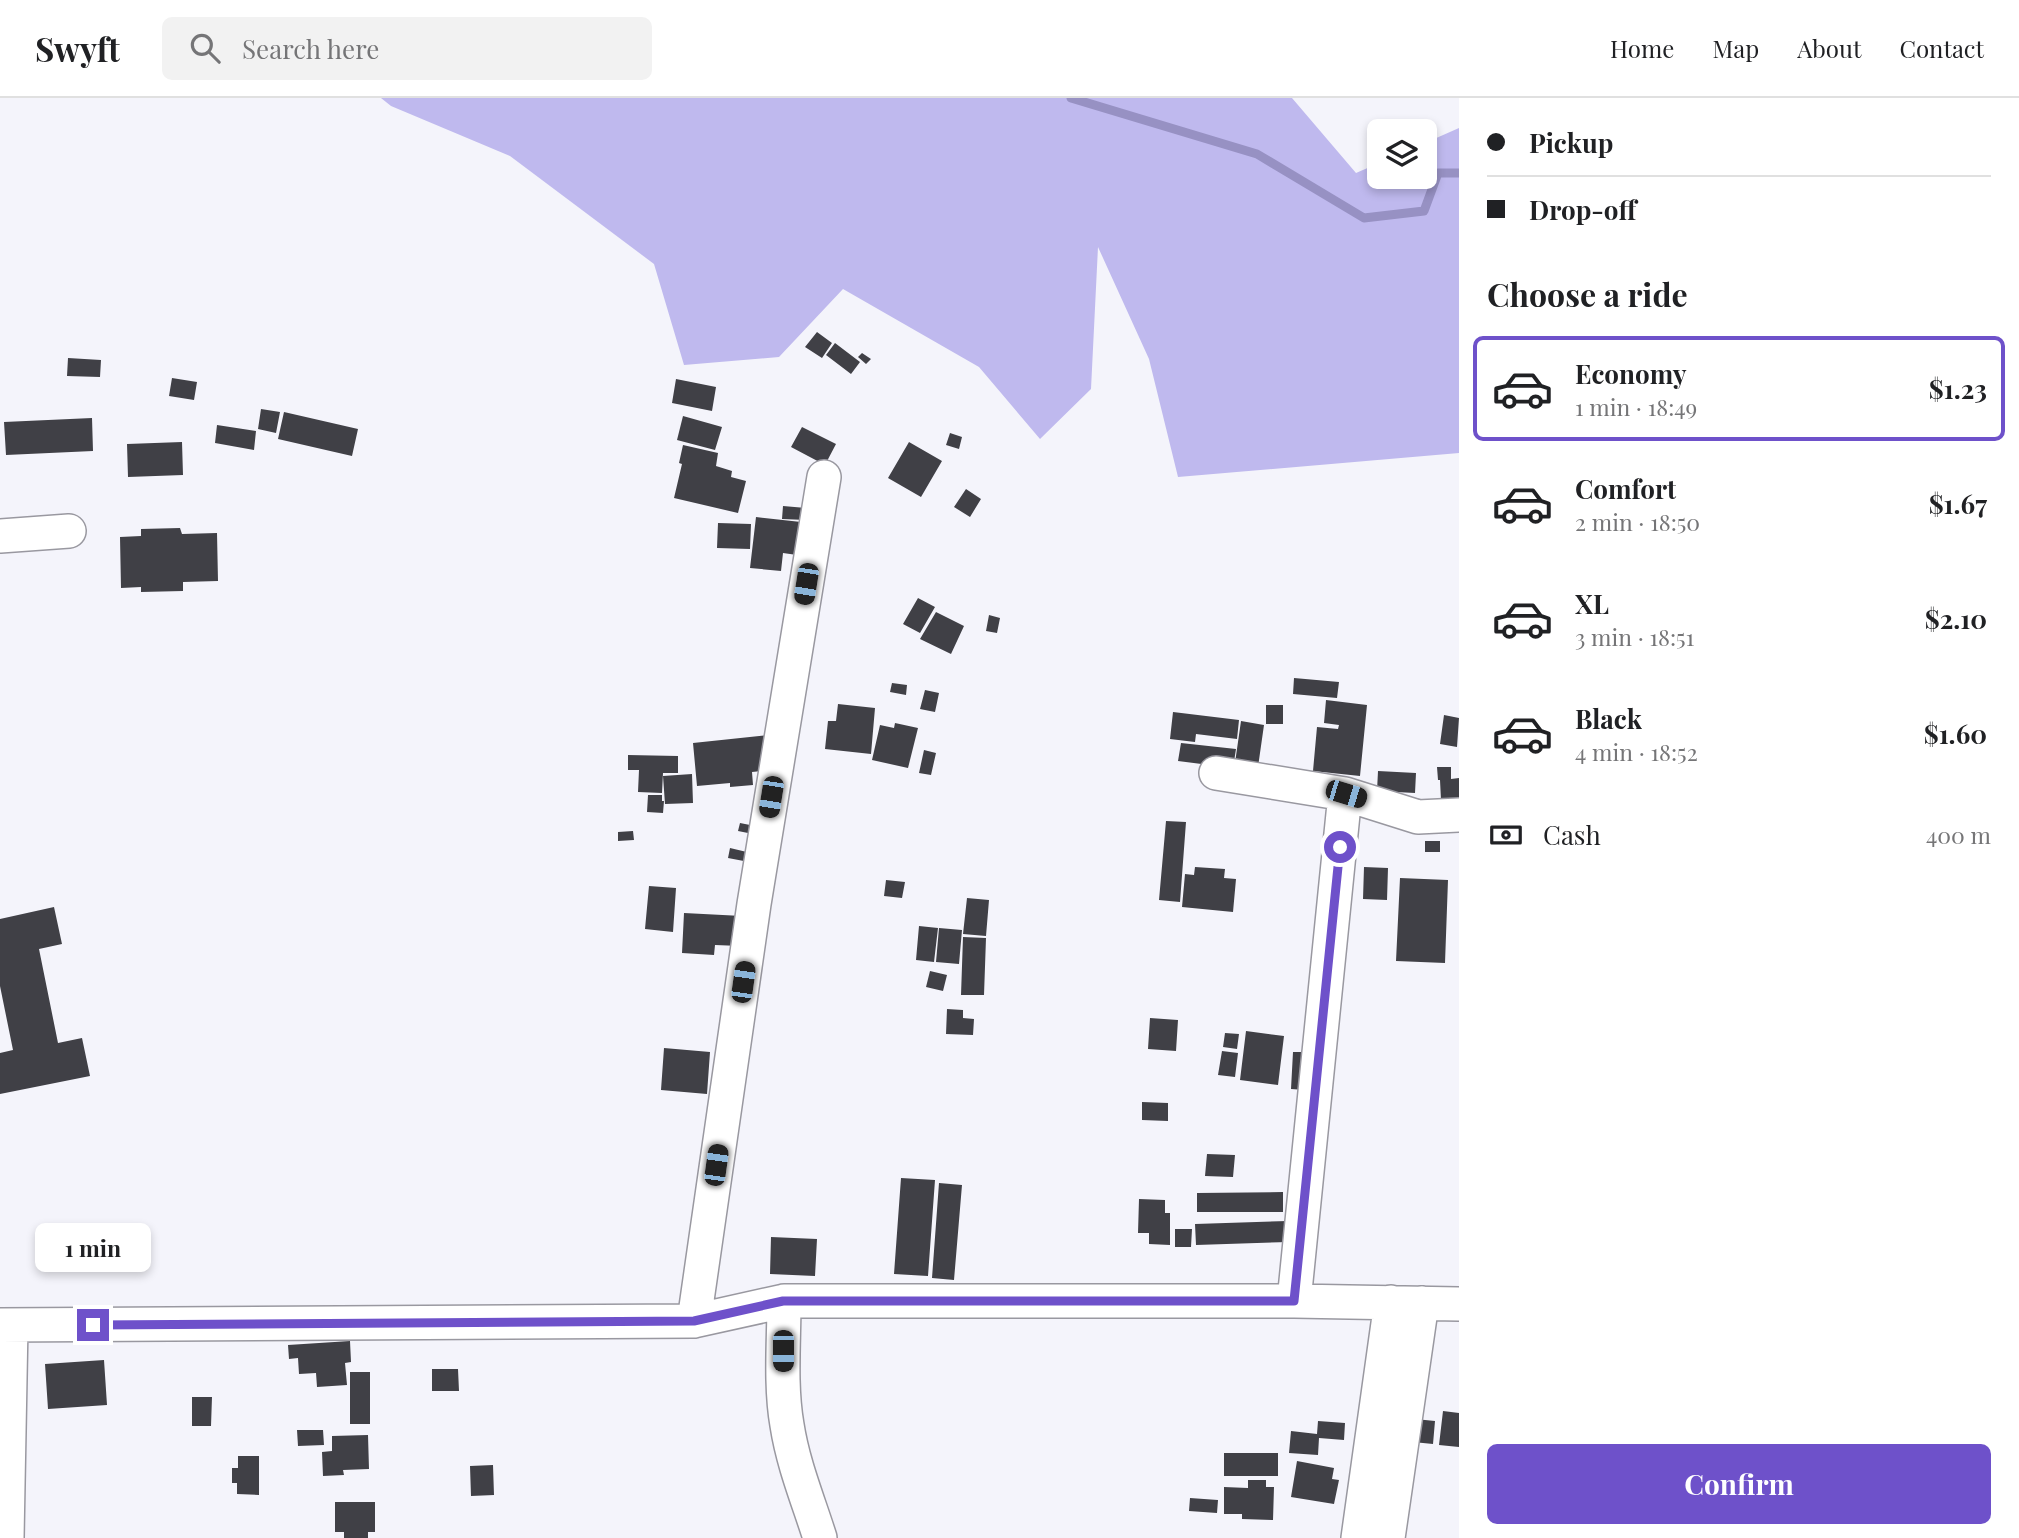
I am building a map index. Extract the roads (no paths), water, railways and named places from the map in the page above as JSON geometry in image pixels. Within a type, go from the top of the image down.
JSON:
[{"type":"street","points":[[694,1321],[754,904],[824,477]]},
{"type":"street","points":[[0,536],[69,531]]},
{"type":"street","points":[[1216,773],[1346,794],[1418,817],[1459,815]]},
{"type":"street","points":[[1294,1301],[1346,794]]},
{"type":"street","points":[[783,1301],[786,1423],[797,1470],[820,1538]]},
{"type":"street","points":[[7,1538],[5,1325],[694,1321],[783,1301],[1294,1301],[1459,1304]]},
{"type":"street","points":[[1358,1538],[1406,1303]]},
{"type":"street","points":[[1388,1538],[1406,1303]]},
{"type":"waterway","points":[[1071,98],[1257,154],[1364,218],[1424,211],[1438,173],[1459,173]]}]
